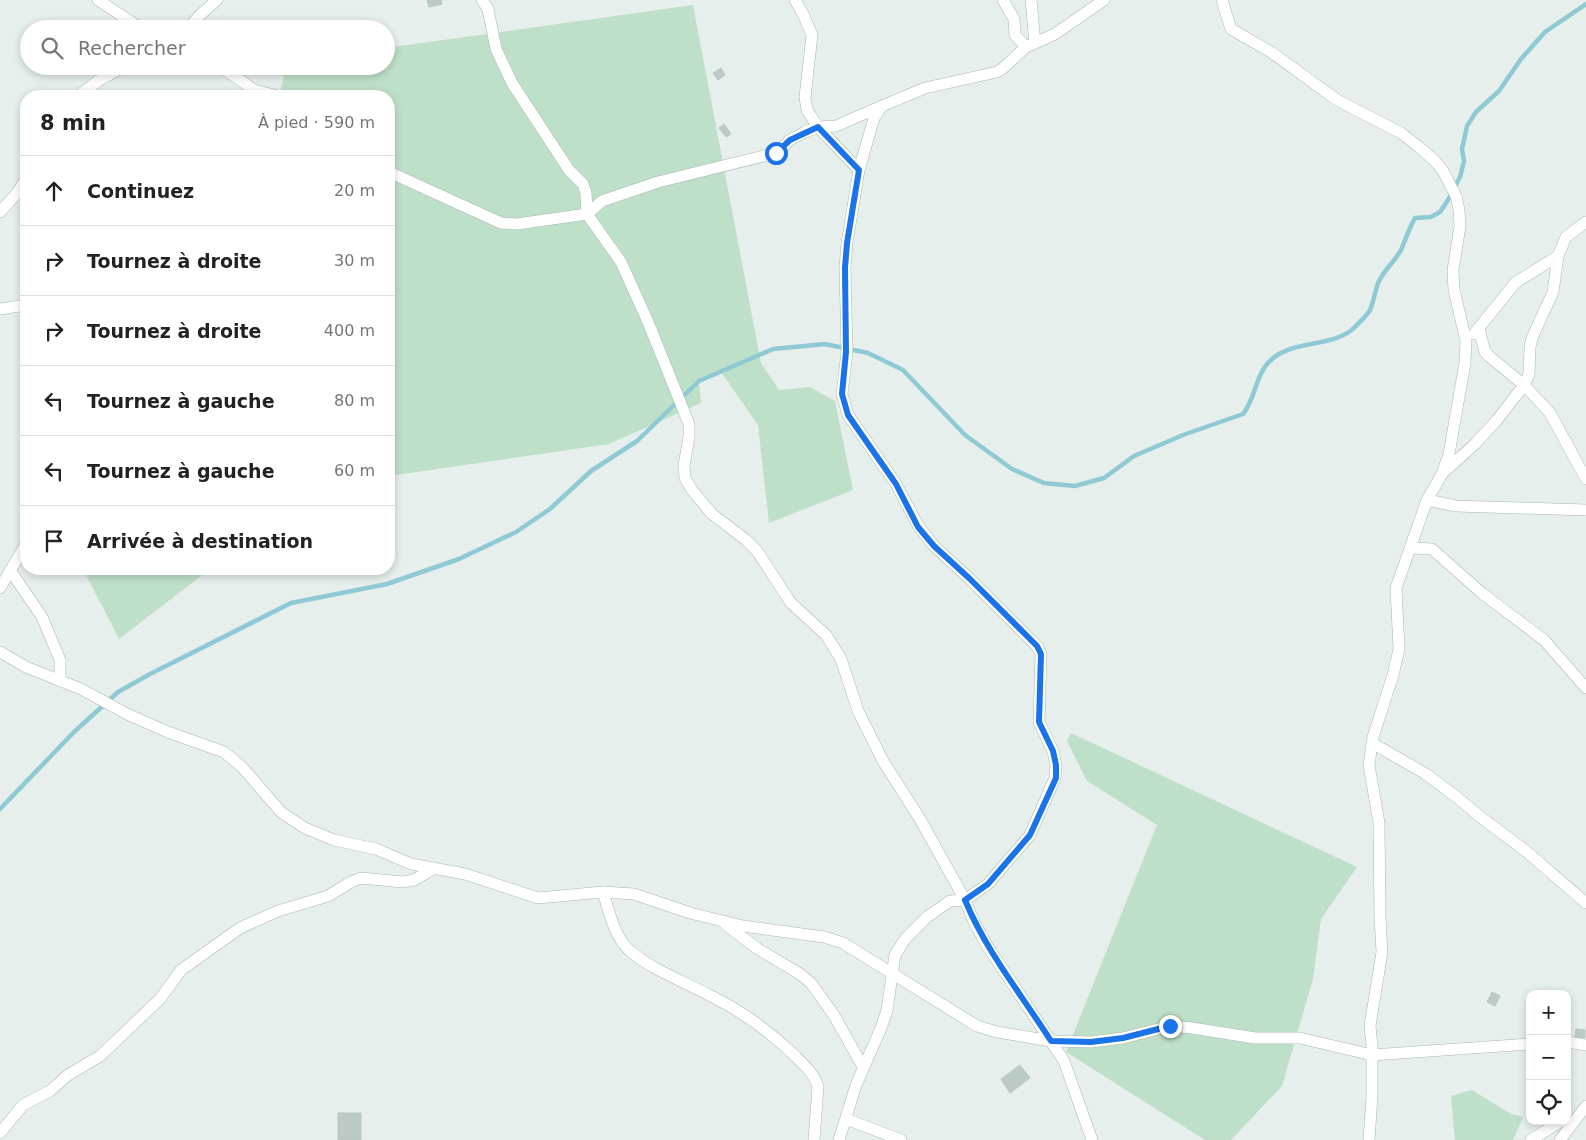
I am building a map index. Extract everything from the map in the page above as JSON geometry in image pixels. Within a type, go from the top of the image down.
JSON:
[{"type":"street","points":[[98,0],[128,20]]},
{"type":"street","points":[[196,20],[217,0]]},
{"type":"street","points":[[482,0],[488,10],[496,49],[512,82],[569,170],[583,184],[586,193],[587,214],[621,262],[648,322],[689,424],[684,465],[685,478],[692,490],[712,514],[746,540],[757,551],[791,603],[826,635],[842,659],[858,711],[883,761],[920,819],[965,900],[974,922],[988,947],[1064,1061],[1092,1140]]},
{"type":"street","points":[[795,0],[812,35],[805,96],[807,110],[818,127],[859,170]]},
{"type":"street","points":[[1003,0],[1014,19],[1015,35],[1031,45]]},
{"type":"street","points":[[1030,0],[1031,45]]},
{"type":"street","points":[[395,175],[502,224],[517,224],[587,214],[602,201],[658,182],[776,153],[790,140],[818,127],[836,126],[925,88],[997,72],[1031,45],[1055,34],[1104,0]]},
{"type":"street","points":[[1222,0],[1231,29],[1271,52],[1337,100],[1401,133],[1419,146],[1439,166],[1456,196],[1459,210],[1460,226],[1452,270],[1454,290],[1466,342],[1465,363],[1449,454],[1442,474],[1427,500],[1412,548],[1396,588],[1399,649],[1394,675],[1372,743],[1368,765],[1379,823],[1379,908],[1382,952],[1370,1026],[1372,1096],[1369,1140]]},
{"type":"street","points":[[86,90],[109,75]]},
{"type":"street","points":[[233,75],[254,90]]},
{"type":"street","points":[[839,1140],[863,1066],[884,1019],[895,955],[905,940],[921,923],[950,902],[965,900],[988,884],[1030,835],[1056,778],[1053,751],[1039,722],[1041,654],[1037,646],[934,546],[918,527],[896,484],[848,415],[842,394],[846,352],[845,268],[847,243],[859,170],[874,118],[882,106]]},
{"type":"street","points":[[0,212],[20,189]]},
{"type":"street","points":[[1442,474],[1475,444],[1497,420],[1524,385],[1529,374],[1532,338],[1553,292],[1558,256],[1566,237],[1586,222]]},
{"type":"street","points":[[1466,342],[1479,329],[1515,283],[1558,256]]},
{"type":"street","points":[[0,309],[20,306]]},
{"type":"street","points":[[1479,329],[1485,352],[1524,385],[1550,412],[1586,479]]},
{"type":"street","points":[[1427,500],[1456,506],[1586,510]]},
{"type":"street","points":[[1412,548],[1432,549],[1483,594],[1544,640],[1586,688]]},
{"type":"street","points":[[0,588],[20,554]]},
{"type":"street","points":[[10,570],[42,617],[60,660],[60,680]]},
{"type":"street","points":[[0,652],[26,667],[81,689],[127,714],[160,729],[224,752],[242,766],[282,813],[305,828],[334,840],[376,849],[411,864],[466,874],[538,898],[602,892],[634,894],[720,921],[824,937],[842,943],[977,1026],[997,1032],[1051,1041],[1091,1042],[1123,1038],[1170,1026],[1255,1038],[1300,1038],[1372,1055],[1526,1044]]},
{"type":"street","points":[[1372,743],[1426,774],[1527,852],[1586,903]]},
{"type":"street","points":[[0,1133],[23,1105],[50,1091],[68,1075],[100,1056],[160,999],[181,970],[240,928],[278,911],[328,896],[361,878],[403,882],[414,880],[435,868]]},
{"type":"street","points":[[602,892],[617,934],[628,949],[646,963],[725,1003],[750,1019],[805,1065],[817,1082],[818,1087],[814,1140]]},
{"type":"street","points":[[720,921],[752,945],[800,974],[811,983],[835,1017],[863,1066]]},
{"type":"street","points":[[1571,1043],[1586,1045]]},
{"type":"street","points":[[1571,1115],[1586,1106]]},
{"type":"street","points":[[1560,1140],[1586,1106]]},
{"type":"street","points":[[846,1119],[902,1140]]},
{"type":"street","points":[[1531,1140],[1555,1125]]},
{"type":"green space","points":[[693,5],[761,363],[779,390],[810,387],[835,401],[853,490],[769,523],[758,425],[721,372],[699,381],[701,403],[609,444],[395,475],[395,90],[280,90],[284,75],[395,75],[395,47]]},
{"type":"green space","points":[[86,575],[202,575],[119,639]]},
{"type":"green space","points":[[1071,733],[1357,867],[1321,919],[1313,979],[1282,1086],[1231,1140],[1205,1140],[1066,1052],[1157,825],[1087,781],[1067,741]]},
{"type":"green space","points":[[1472,1090],[1511,1114],[1523,1117],[1513,1140],[1455,1140],[1451,1096]]},
{"type":"building","points":[[427,0],[441,0],[442,4],[429,7]]},
{"type":"building","points":[[721,68],[725,75],[718,80],[713,73]]},
{"type":"building","points":[[724,124],[731,134],[726,137],[719,128]]},
{"type":"building","points":[[1492,992],[1500,996],[1495,1006],[1487,1002]]},
{"type":"building","points":[[1576,1029],[1585,1030],[1585,1038],[1575,1037]]},
{"type":"building","points":[[1020,1065],[1030,1078],[1010,1093],[1001,1079]]},
{"type":"building","points":[[338,1113],[361,1113],[361,1140],[338,1140]]},
{"type":"waterway","points":[[0,809],[74,732],[118,692],[291,603],[387,584],[459,559],[516,532],[550,509],[591,471],[637,441],[699,381],[773,349],[825,344],[868,353],[903,370],[965,435],[1012,469],[1044,483],[1075,486],[1104,478],[1134,456],[1183,435],[1243,414],[1251,401],[1262,372],[1271,360],[1280,353],[1291,349],[1346,334],[1367,314],[1379,281],[1401,250],[1415,218],[1431,217],[1440,212],[1448,200],[1460,177],[1464,161],[1462,149],[1467,126],[1476,112],[1499,91],[1521,59],[1545,32],[1586,4]]},
{"type":"route","points":[[776,153],[790,140],[818,127],[859,170],[847,243],[845,268],[846,352],[842,394],[848,415],[896,484],[918,527],[934,546],[1037,646],[1041,654],[1039,722],[1053,751],[1056,778],[1030,835],[988,884],[965,900],[974,922],[988,947],[1051,1041],[1091,1042],[1123,1038],[1170,1026]]}]
